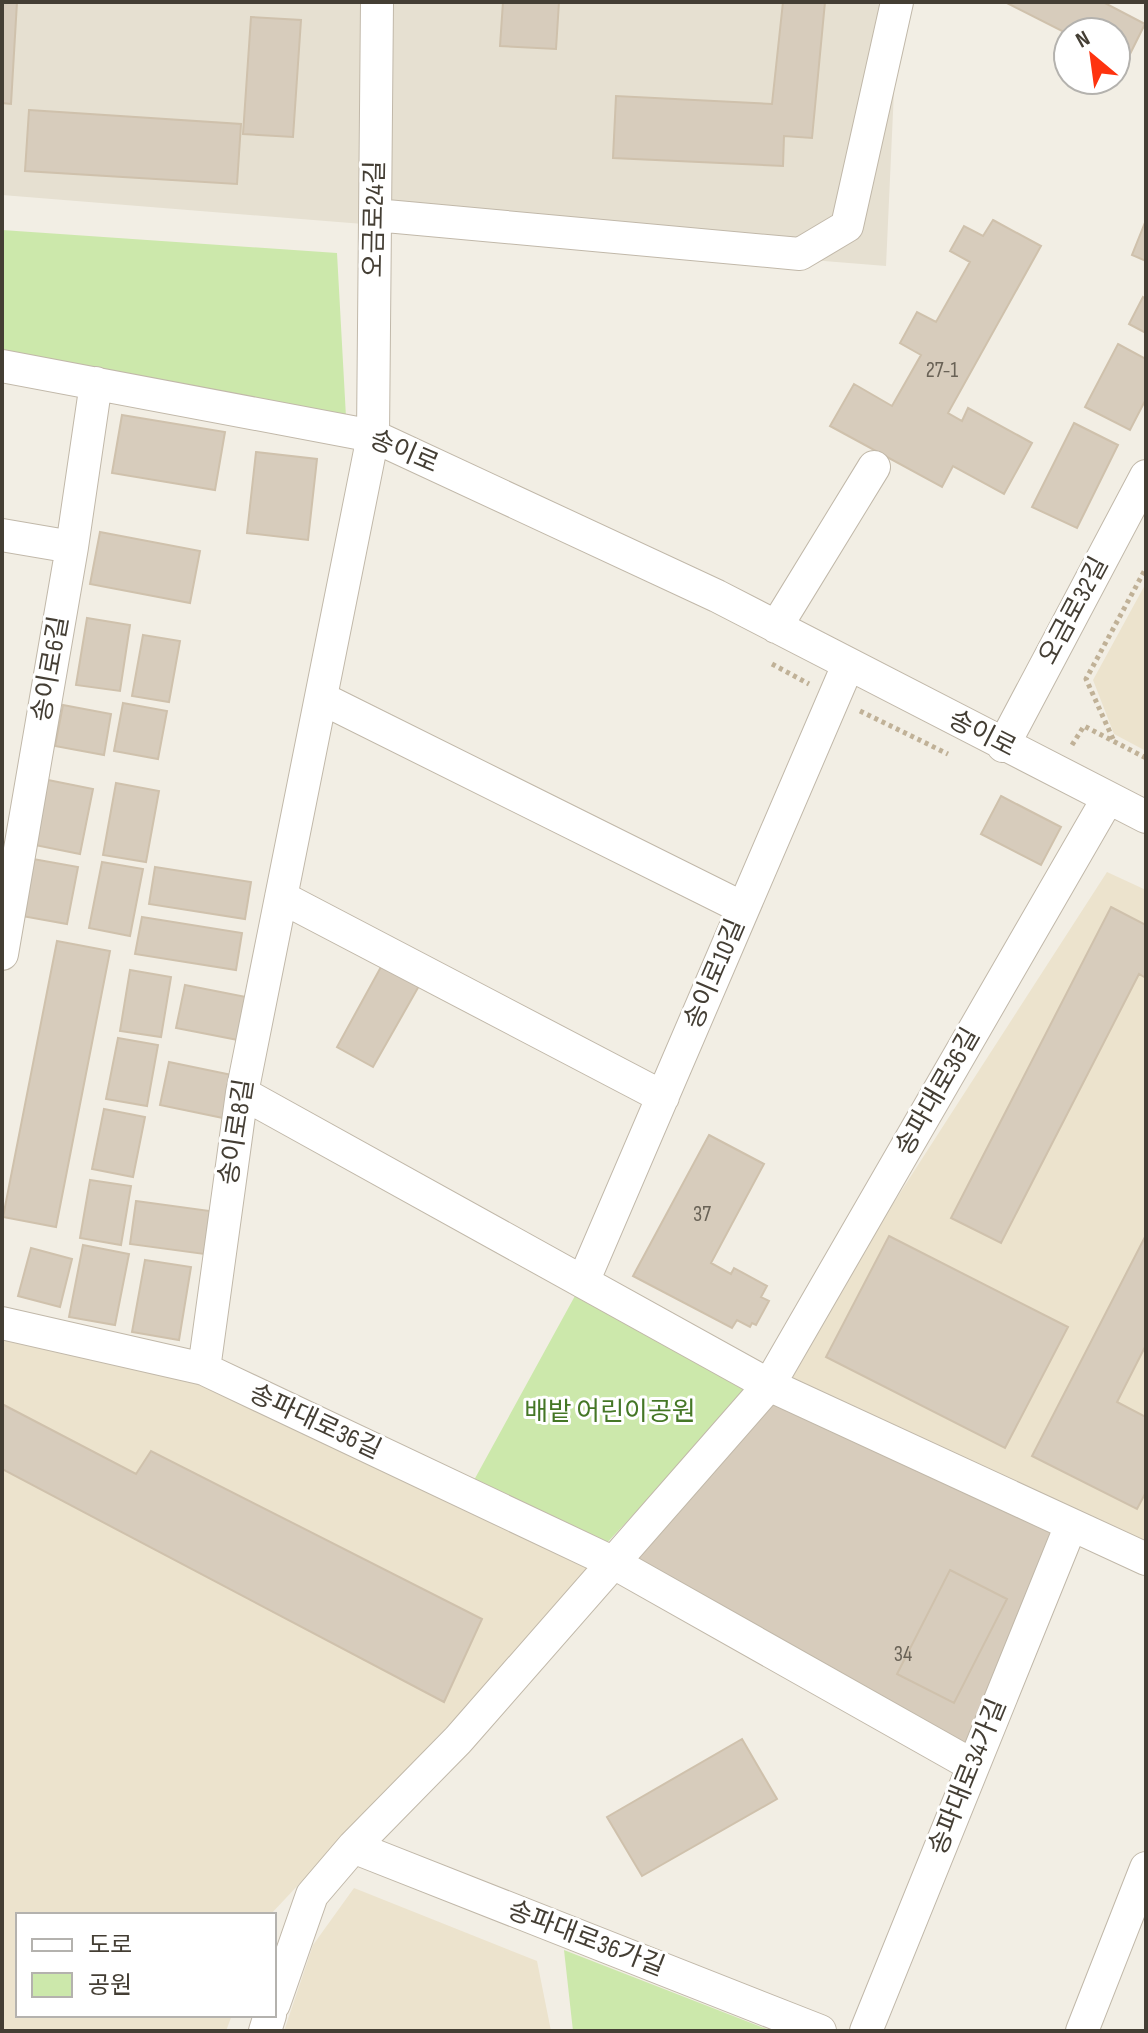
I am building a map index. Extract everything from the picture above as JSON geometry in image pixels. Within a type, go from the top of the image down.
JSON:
[{"type":"street","name":"오금로24길","points":[[373,436],[377,2]]},
{"type":"street","points":[[375,215],[800,254],[847,226],[897,2]]},
{"type":"street","name":"송이로","points":[[2,366],[373,436],[776,627],[1146,817]]},
{"type":"street","name":"송이로6길","points":[[2,954],[72,547],[96,383]]},
{"type":"street","name":"송이로8길","points":[[204,1369],[242,1093],[373,436]]},
{"type":"street","points":[[776,627],[874,467]]},
{"type":"street","name":"오금로32길","points":[[1003,746],[1146,476]]},
{"type":"street","points":[[2,535],[72,547]]},
{"type":"street","name":"송이로10길","points":[[583,1282],[848,665]]},
{"type":"street","points":[[321,698],[743,908]]},
{"type":"street","name":"송파대로36길","points":[[276,1998],[312,1895],[353,1847],[458,1740],[769,1385],[1108,798]]},
{"type":"street","points":[[281,897],[663,1097]]},
{"type":"street","points":[[242,1093],[769,1385],[1146,1559]]},
{"type":"street","name":"송파대로36길","points":[[2,1323],[204,1369],[614,1563],[972,1765]]},
{"type":"street","name":"송파대로34가길","points":[[866,2031],[1071,1525]]},
{"type":"street","name":"송파대로36가길","points":[[353,1847],[820,2031]]},
{"type":"street","points":[[1082,2031],[1143,1882]]},
{"type":"path","points":[[1146,568],[1086,679],[1112,738],[1146,757]]},
{"type":"path","points":[[765,660],[949,755]]},
{"type":"path","points":[[1084,726],[1146,757]]},
{"type":"shaded area","points":[[2,2],[898,2],[886,266],[2,195]]},
{"type":"shaded area","points":[[1146,583],[1146,751],[1114,734],[1093,680]]},
{"type":"shaded area","points":[[1107,872],[1146,890],[1146,1545],[780,1379]]},
{"type":"shaded area","points":[[2,1332],[201,1378],[596,1568],[272,1913],[16,1913],[16,2017],[231,2017],[226,2031],[2,2031]]},
{"type":"shaded area","points":[[354,1888],[537,1961],[551,2031],[284,2031],[313,1945]]},
{"type":"green space","points":[[2,230],[337,253],[346,417],[2,354]]},
{"type":"green space","name":"배밭 어린이공원","points":[[576,1294],[754,1386],[604,1546],[473,1482]]},
{"type":"green space","points":[[564,1950],[772,2031],[573,2031]]},
{"type":"building","points":[[2,2],[17,2],[11,104],[2,103]]},
{"type":"building","points":[[503,2],[559,2],[556,49],[500,46]]},
{"type":"building","points":[[783,2],[825,2],[812,138],[784,136],[783,166],[613,158],[616,96],[772,104]]},
{"type":"building","points":[[1005,2],[1103,2],[1130,16],[1052,16],[1052,26]]},
{"type":"building","points":[[251,17],[301,20],[293,137],[243,134]]},
{"type":"building","points":[[1132,17],[1145,24],[1132,50]]},
{"type":"building","points":[[29,110],[241,124],[237,184],[25,171]]},
{"type":"building","points":[[993,220],[1041,246],[948,413],[962,421],[968,408],[1032,443],[1004,494],[953,466],[942,487],[830,426],[854,384],[892,406],[921,355],[900,343],[917,312],[936,322],[970,262],[950,251],[964,226],[983,236]]},
{"type":"building","points":[[1146,220],[1146,261],[1132,255]]},
{"type":"building","points":[[1143,297],[1146,299],[1146,333],[1129,324]]},
{"type":"building","points":[[1118,344],[1146,359],[1146,399],[1130,430],[1085,407]]},
{"type":"building","points":[[122,415],[225,432],[215,490],[112,473]]},
{"type":"building","points":[[1074,423],[1118,445],[1077,528],[1032,507]]},
{"type":"building","points":[[256,452],[317,459],[308,540],[247,533]]},
{"type":"building","points":[[100,532],[200,551],[190,603],[90,584]]},
{"type":"building","points":[[87,618],[130,625],[120,691],[76,685]]},
{"type":"building","points":[[143,635],[180,641],[169,702],[132,696]]},
{"type":"building","points":[[123,703],[167,711],[158,759],[114,751]]},
{"type":"building","points":[[63,705],[111,714],[104,755],[55,746]]},
{"type":"building","points":[[48,780],[93,789],[80,854],[35,845]]},
{"type":"building","points":[[116,783],[159,791],[146,862],[103,855]]},
{"type":"building","points":[[1001,796],[1061,827],[1041,865],[981,834]]},
{"type":"building","points":[[33,859],[78,867],[67,924],[22,916]]},
{"type":"building","points":[[102,862],[143,869],[130,936],[89,928]]},
{"type":"building","points":[[155,867],[251,882],[245,919],[149,904]]},
{"type":"building","points":[[1111,907],[1146,925],[1146,978],[1139,974],[1001,1243],[951,1218]]},
{"type":"building","points":[[142,917],[242,933],[236,970],[135,954]]},
{"type":"building","points":[[57,941],[110,951],[56,1227],[3,1217]]},
{"type":"building","points":[[382,965],[419,986],[373,1067],[337,1047]]},
{"type":"building","points":[[130,970],[171,977],[161,1037],[120,1031]]},
{"type":"building","points":[[185,985],[246,997],[238,1040],[176,1028]]},
{"type":"building","points":[[118,1038],[158,1045],[147,1106],[106,1099]]},
{"type":"building","points":[[169,1062],[232,1075],[223,1118],[160,1105]]},
{"type":"building","points":[[104,1109],[145,1117],[133,1177],[92,1169]]},
{"type":"building","points":[[709,1135],[764,1164],[711,1263],[731,1274],[734,1268],[767,1286],[761,1297],[769,1301],[756,1325],[752,1323],[750,1327],[737,1320],[732,1328],[633,1276]]},
{"type":"building","points":[[90,1180],[131,1186],[121,1245],[80,1238]]},
{"type":"building","points":[[136,1201],[210,1211],[204,1254],[130,1244]]},
{"type":"building","points":[[1146,1235],[1146,1345],[1117,1402],[1146,1417],[1146,1492],[1137,1509],[1032,1456]]},
{"type":"building","points":[[889,1236],[1068,1327],[1005,1448],[826,1357]]},
{"type":"building","points":[[83,1245],[129,1254],[115,1325],[69,1317]]},
{"type":"building","points":[[31,1248],[72,1259],[60,1307],[18,1296]]},
{"type":"building","points":[[145,1260],[191,1267],[179,1340],[132,1332]]},
{"type":"building","points":[[773,1398],[1058,1529],[969,1748],[631,1561]]},
{"type":"building","points":[[2,1404],[136,1474],[151,1451],[482,1619],[444,1702],[2,1469]]},
{"type":"building","points":[[950,1570],[1007,1599],[954,1703],[897,1674]]},
{"type":"building","points":[[742,1739],[777,1799],[642,1876],[607,1817]]}]
